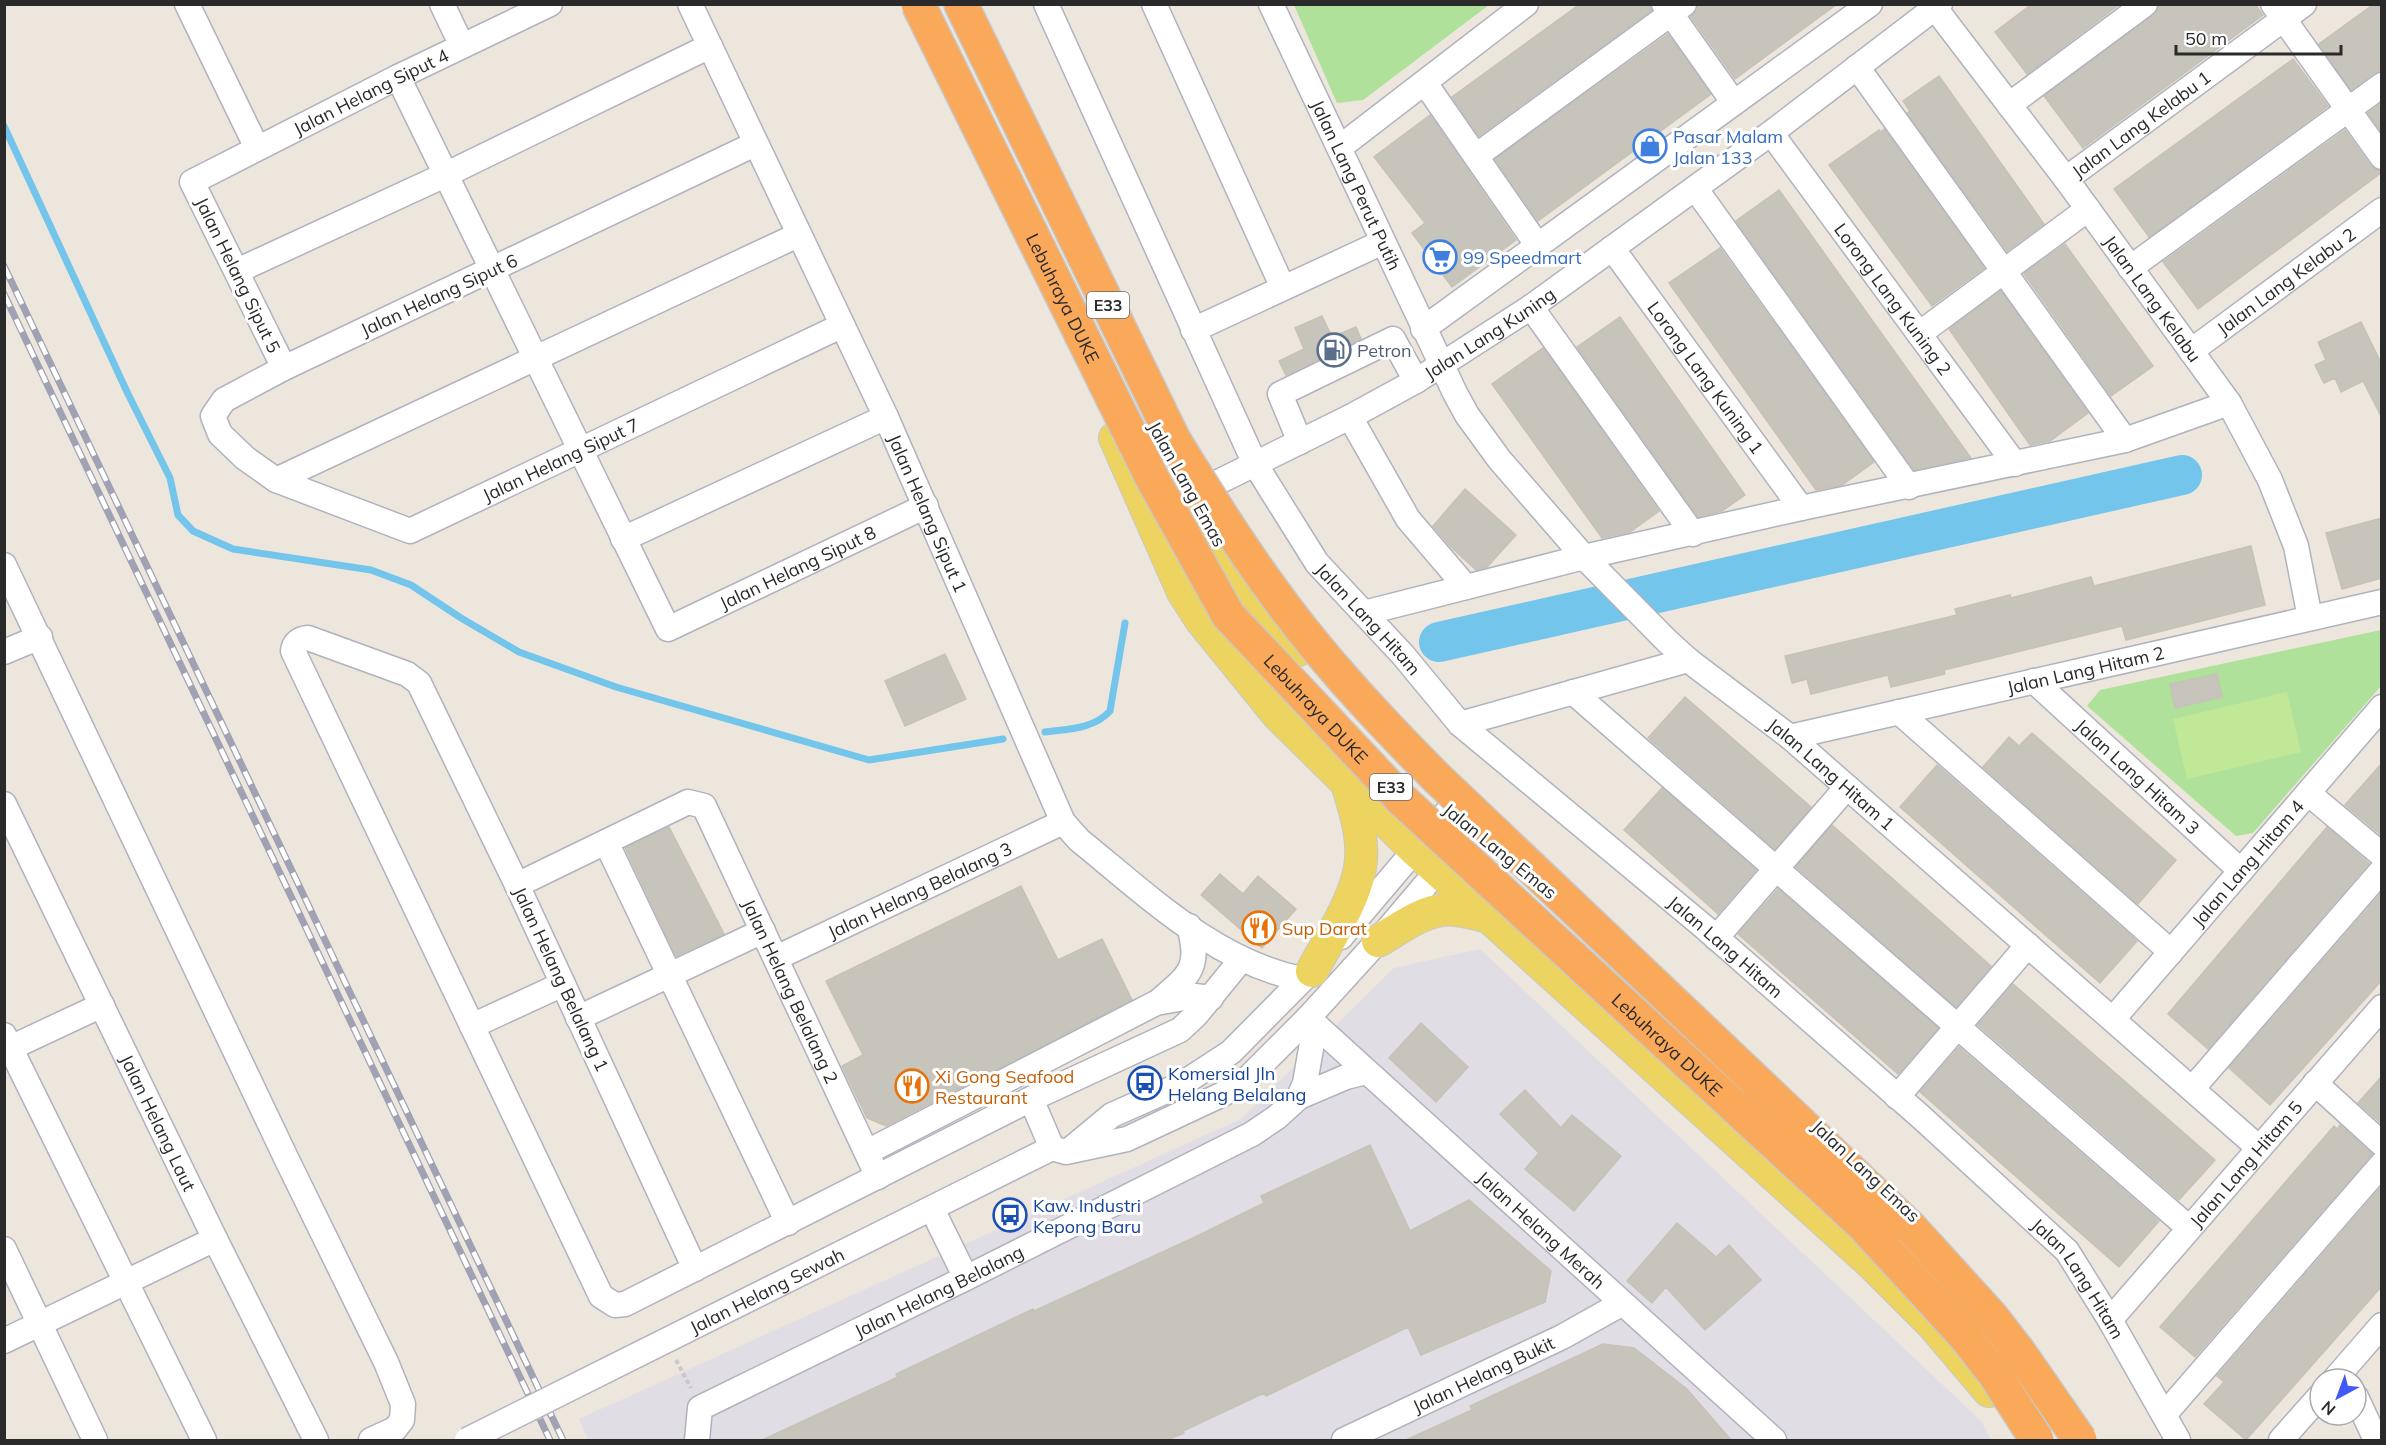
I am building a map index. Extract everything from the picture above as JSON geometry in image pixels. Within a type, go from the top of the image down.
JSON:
[{"type":"highway","name":"Lebuhraya DUKE","points":[[918,4],[1152,478],[1228,615],[1401,799],[1861,1223],[1964,1335],[1995,1375],[2037,1440]]},
{"type":"highway","name":"Lebuhraya DUKE","points":[[961,4],[1174,440],[1217,511],[1316,647],[1375,715],[1438,779],[1912,1229],[1992,1317],[2080,1440]]},
{"type":"main road","points":[[906,4],[1129,467],[1183,592],[1201,620],[1278,715],[1347,786],[1871,1263],[1933,1325],[1989,1391],[2022,1440]]},
{"type":"main road","name":"Jalan Lang Emas","points":[[954,4],[1092,303],[1190,496],[1234,567],[1264,608],[1368,728],[1459,821],[1564,904],[1905,1204],[1965,1269],[2020,1335],[2091,1440]]},
{"type":"main road","points":[[1190,496],[1178,506],[1170,518],[1174,541],[1242,669]]},
{"type":"main road","points":[[1306,975],[1350,900],[1361,863],[1358,818],[1347,786]]},
{"type":"main road","points":[[1378,941],[1421,916],[1438,910],[1455,909],[1489,917]]},
{"type":"street","points":[[188,4],[257,148]]},
{"type":"street","points":[[442,4],[462,46]]},
{"type":"street","name":"Jalan Helang Siput 4","points":[[192,182],[398,77],[550,4]]},
{"type":"street","name":"Jalan Helang Siput 1","points":[[690,4],[886,417],[1064,822],[1079,840],[1214,945],[1274,974],[1306,975]]},
{"type":"street","points":[[1154,4],[1283,288]]},
{"type":"street","name":"Jalan Lang Perut Putih","points":[[1271,4],[1441,366]]},
{"type":"street","points":[[1339,148],[1526,4]]},
{"type":"street","points":[[1424,329],[1870,4]]},
{"type":"street","points":[[2009,105],[2145,4]]},
{"type":"street","name":"Jalan Lang Kelabu 1","points":[[2066,179],[2278,12],[2304,4]]},
{"type":"street","points":[[1047,5],[1255,465]]},
{"type":"street","name":"Jalan Lang Kuning","points":[[1190,496],[1350,417],[1441,366],[1531,307],[1938,7]]},
{"type":"street","name":"Jalan Lang Kelabu","points":[[1938,7],[2229,403],[2270,480],[2296,546],[2310,618]]},
{"type":"street","points":[[1476,156],[1673,8],[1734,103]]},
{"type":"street","points":[[2278,12],[2382,157]]},
{"type":"street","points":[[237,271],[445,175],[710,46]]},
{"type":"street","points":[[1857,67],[2125,440]]},
{"type":"street","points":[[398,77],[623,539],[886,417]]},
{"type":"street","points":[[1425,83],[1538,246]]},
{"type":"street","points":[[2130,268],[2382,85]]},
{"type":"street","name":"Lorong Lang Kuning 2","points":[[1771,132],[2015,464]]},
{"type":"street","name":"Jalan Helang Siput 6","points":[[276,480],[244,458],[220,434],[213,416],[224,400],[284,368],[755,144]]},
{"type":"street","name":"Jalan Helang Siput 5","points":[[192,182],[284,368]]},
{"type":"street","points":[[1695,188],[1909,487]]},
{"type":"street","points":[[1919,334],[2088,209]]},
{"type":"street","name":"Jalan Lang Kelabu 2","points":[[2191,351],[2382,210]]},
{"type":"street","points":[[276,480],[798,235]]},
{"type":"street","points":[[1193,330],[1383,242]]},
{"type":"street","name":"Lorong Lang Kuning 1","points":[[1612,248],[1801,508]]},
{"type":"street","points":[[1531,307],[1693,534]]},
{"type":"street","name":"Jalan Helang Siput 7","points":[[276,480],[410,531],[841,326]]},
{"type":"street","points":[[1300,442],[1280,394],[1393,339],[1416,381]]},
{"type":"street","name":"Jalan Lang Hitam 1","points":[[1441,366],[1482,438],[1590,563],[1667,641],[1688,660],[1790,737],[2259,1148]]},
{"type":"street","points":[[1364,613],[1466,587],[1590,563],[1693,534],[1801,508],[2125,440],[2229,403]]},
{"type":"street","points":[[1350,417],[1408,519],[1466,587]]},
{"type":"street","name":"Jalan Lang Hitam","points":[[1255,465],[1317,563],[1403,655],[1460,724],[1716,938],[2067,1251],[2110,1320],[2178,1440]]},
{"type":"street","name":"Jalan Helang Siput 8","points":[[623,539],[668,629],[926,506]]},
{"type":"street","points":[[4,565],[192,962],[386,1362],[403,1404],[402,1420],[395,1429],[371,1440]]},
{"type":"street","name":"Jalan Lang Hitam 2","points":[[1790,737],[2382,602]]},
{"type":"street","points":[[4,652],[40,637]]},
{"type":"street","name":"Jalan Helang Belalang 1","points":[[472,1026],[293,651],[294,646],[302,639],[308,638],[407,674],[419,683],[517,885],[696,1269]]},
{"type":"street","points":[[1460,724],[1688,660]]},
{"type":"street","name":"Jalan Lang Hitam 3","points":[[2034,681],[2241,871]]},
{"type":"street","points":[[1573,692],[2189,1228]]},
{"type":"street","name":"Jalan Lang Hitam 4","points":[[2113,1019],[2382,706]]},
{"type":"street","points":[[1899,712],[2171,952]]},
{"type":"street","points":[[1716,938],[1847,787]]},
{"type":"street","points":[[2308,793],[2382,855]]},
{"type":"street","name":"Jalan Helang Belalang 2","points":[[606,842],[688,802],[704,806],[878,1177]]},
{"type":"street","name":"Jalan Helang Laut","points":[[4,804],[215,1239],[316,1440]]},
{"type":"street","name":"Jalan Helang Sewah","points":[[467,1440],[932,1209],[1059,1150],[1112,1115],[1182,1084],[1231,1052],[1306,975],[1426,860],[1459,821]]},
{"type":"street","name":"Jalan Helang Belalang 3","points":[[776,958],[1064,822]]},
{"type":"street","points":[[517,885],[606,842],[788,1223]]},
{"type":"street","name":"Jalan Helang Sewah","points":[[1059,1150],[1127,1139],[1223,1094],[1246,1080],[1312,1022],[1378,941],[1426,860]]},
{"type":"street","points":[[2192,1089],[2382,870]]},
{"type":"street","points":[[867,1152],[1156,1003],[1188,974],[1195,948],[1189,926]]},
{"type":"street","points":[[578,1018],[763,931]]},
{"type":"street","points":[[1897,1097],[2028,945]]},
{"type":"street","points":[[562,984],[472,1026],[601,1296],[615,1305],[625,1304],[1031,1099],[1180,1030],[1211,998],[1241,960]]},
{"type":"street","points":[[1156,1003],[1195,996],[1211,998]]},
{"type":"street","points":[[102,1005],[7,1044],[204,1440]]},
{"type":"street","name":"Jalan Lang Hitam 5","points":[[2110,1320],[2382,1007]]},
{"type":"street","points":[[1299,1097],[1305,1083],[1312,1022]]},
{"type":"street","name":"Jalan Helang Merah","points":[[1312,1022],[1774,1440]]},
{"type":"street","name":"Jalan Helang Belalang","points":[[700,1408],[966,1278],[1252,1134],[1277,1117],[1299,1097],[1347,1077],[1366,1072]]},
{"type":"street","points":[[2315,1083],[2382,1144]]},
{"type":"street","points":[[1031,1099],[1059,1150]]},
{"type":"street","points":[[2164,1415],[2382,1164]]},
{"type":"street","points":[[932,1209],[966,1278]]},
{"type":"street","points":[[4,1341],[215,1239]]},
{"type":"street","points":[[4,1249],[95,1440]]},
{"type":"street","name":"Jalan Helang Bukit","points":[[1344,1440],[1562,1337],[1622,1304]]},
{"type":"street","points":[[2349,1367],[2382,1325]]},
{"type":"street","points":[[697,1440],[700,1408]]},
{"type":"street","points":[[2281,1440],[2308,1410]]},
{"type":"street","points":[[2368,1423],[2376,1440]]},
{"type":"path","points":[[667,1341],[700,1408]]},
{"type":"shaded area","points":[[1480,949],[1981,1421],[1991,1440],[588,1440],[579,1419],[1241,1119],[1394,968]]},
{"type":"green space","points":[[1294,5],[1489,5],[1363,100],[1337,103]]},
{"type":"green space","points":[[2381,630],[2381,686],[2253,833],[2236,836],[2087,706],[2100,690]],"holes":[[[2217,674],[2222,697],[2175,707]]]},
{"type":"green space","points":[[2287,692],[2301,752],[2187,779],[2173,719]]},
{"type":"building","points":[[1580,4],[1650,4],[1652,10],[1479,136],[1452,97]]},
{"type":"building","points":[[1698,4],[1837,4],[1735,79],[1691,17],[1697,10]]},
{"type":"building","points":[[2032,4],[2120,4],[2027,74],[1995,32]]},
{"type":"building","points":[[2159,4],[2255,4],[2263,15],[2083,148],[2044,96],[2153,15]]},
{"type":"building","points":[[2374,4],[2382,4],[2382,71],[2374,73],[2351,90],[2319,44]]},
{"type":"building","points":[[1668,34],[1711,94],[1538,221],[1495,159]]},
{"type":"building","points":[[2293,59],[2328,106],[2149,237],[2114,189]]},
{"type":"building","points":[[1939,76],[2044,224],[2007,251],[1907,113],[1910,111],[1903,101]]},
{"type":"building","points":[[2382,103],[2382,132],[2368,113]]},
{"type":"building","points":[[1430,115],[1516,240],[1452,287],[1412,233],[1425,223],[1374,157]]},
{"type":"building","points":[[1884,129],[1984,268],[1932,306],[1829,165],[1879,130],[1880,132]]},
{"type":"building","points":[[2345,130],[2370,165],[2382,172],[2198,309],[2163,262]]},
{"type":"building","points":[[1779,190],[1971,458],[1914,470],[1736,221]]},
{"type":"building","points":[[2065,244],[2153,366],[2111,396],[2024,274]]},
{"type":"building","points":[[1720,248],[1874,462],[1842,485],[1816,490],[1669,283]]},
{"type":"building","points":[[2001,291],[2088,413],[2050,441],[2030,445],[1949,329]]},
{"type":"building","name":"Petron","points":[[1322,316],[1332,337],[1356,327],[1361,339],[1286,375],[1279,361],[1304,349],[1295,328]]},
{"type":"building","points":[[1620,317],[1745,495],[1722,511],[1698,517],[1577,347]]},
{"type":"building","points":[[2361,322],[2382,365],[2382,418],[2363,381],[2341,392],[2335,378],[2324,383],[2315,365],[2326,360],[2318,342]]},
{"type":"building","points":[[1543,348],[1659,511],[1630,532],[1602,538],[1492,384]]},
{"type":"building","points":[[1465,489],[1516,535],[1487,567],[1476,570],[1451,547],[1433,526]]},
{"type":"building","points":[[2382,518],[2382,578],[2342,589],[2326,533]]},
{"type":"building","points":[[2251,546],[2265,605],[2126,640],[2122,626],[1944,670],[1945,674],[1891,687],[1888,675],[1811,694],[1807,679],[1792,683],[1785,656],[1957,615],[1955,609],[2010,595],[2011,598],[2091,577],[2094,586]]},
{"type":"building","points":[[945,654],[966,699],[905,726],[885,681]]},
{"type":"building","points":[[2217,674],[2222,697],[2175,708],[2170,684]]},
{"type":"building","points":[[1685,697],[1811,807],[1775,849],[1648,738]]},
{"type":"building","points":[[2032,733],[2176,860],[2138,904],[1983,767],[2009,737],[2019,746]]},
{"type":"building","points":[[2382,763],[2382,836],[2345,805]]},
{"type":"building","points":[[1937,765],[2137,941],[2100,983],[1900,807]]},
{"type":"building","points":[[1662,788],[1756,870],[1718,914],[1624,830]]},
{"type":"building","points":[[1832,825],[1991,966],[1956,1007],[1796,867]]},
{"type":"building","points":[[669,827],[724,934],[676,956],[625,848]]},
{"type":"building","points":[[2327,827],[2369,863],[2208,1049],[2168,1014]]},
{"type":"building","name":"Sup Darat","points":[[1220,874],[1243,894],[1258,876],[1296,909],[1262,948],[1201,895]]},
{"type":"building","points":[[1021,886],[1058,960],[1102,939],[1132,1000],[886,1126],[867,1118],[842,1066],[863,1055],[826,981]]},
{"type":"building","points":[[1778,889],[1938,1028],[1898,1074],[1738,934]]},
{"type":"building","points":[[2382,892],[2382,980],[2270,1105],[2229,1068]]},
{"type":"building","points":[[2013,984],[2215,1160],[2179,1200],[1978,1025]]},
{"type":"building","points":[[1421,1023],[1468,1067],[1436,1102],[1389,1058]]},
{"type":"building","points":[[1959,1047],[2159,1221],[2119,1267],[1920,1092]]},
{"type":"building","points":[[2382,1076],[2382,1124],[2358,1103]]},
{"type":"building","points":[[1525,1090],[1561,1128],[1572,1115],[1621,1156],[1574,1211],[1525,1169],[1539,1153],[1500,1114]]},
{"type":"building","points":[[2340,1125],[2372,1154],[2195,1357],[2160,1327],[2334,1126],[2337,1129]]},
{"type":"building","points":[[1370,1145],[1410,1231],[1469,1200],[1551,1271],[1545,1302],[1421,1355],[1408,1327],[1266,1396],[1264,1393],[1167,1440],[762,1440],[898,1377],[896,1374],[1033,1309],[1034,1311],[1193,1238],[1264,1203],[1261,1196]]},
{"type":"building","points":[[2382,1186],[2382,1286],[2310,1367],[2308,1367],[2308,1370],[2246,1440],[2204,1404],[2224,1382],[2217,1376]]},
{"type":"building","points":[[1677,1223],[1716,1257],[1729,1245],[1761,1280],[1705,1330],[1666,1287],[1652,1303],[1627,1281]]},
{"type":"building","points":[[1603,1344],[1634,1348],[1687,1389],[1731,1440],[1406,1440],[1472,1410],[1470,1406]]},
{"type":"waterway","points":[[4,126],[128,394],[170,478],[178,515],[193,531],[233,549],[371,570],[411,585],[519,652],[616,687],[869,760],[1003,739]]},
{"type":"waterway","points":[[1439,642],[2182,475]]},
{"type":"waterway","points":[[1045,732],[1088,725],[1104,717],[1110,711],[1125,623]]},
{"type":"railway","points":[[4,266],[563,1440]]},
{"type":"railway","points":[[4,294],[550,1440]]},
{"type":"place","name":"Pasar Malam Jalan 133","points":[[1650,146]]},
{"type":"place","name":"99 Speedmart","points":[[1440,257]]},
{"type":"place","name":"Petron","points":[[1334,350]]},
{"type":"place","name":"Sup Darat","points":[[1259,928]]},
{"type":"place","name":"Komersial Jln Helang Belalang","points":[[1145,1083]]},
{"type":"place","name":"Xi Gong Seafood Restaurant","points":[[912,1086]]},
{"type":"place","name":"Kaw. Industri Kepong Baru","points":[[1010,1215]]}]
